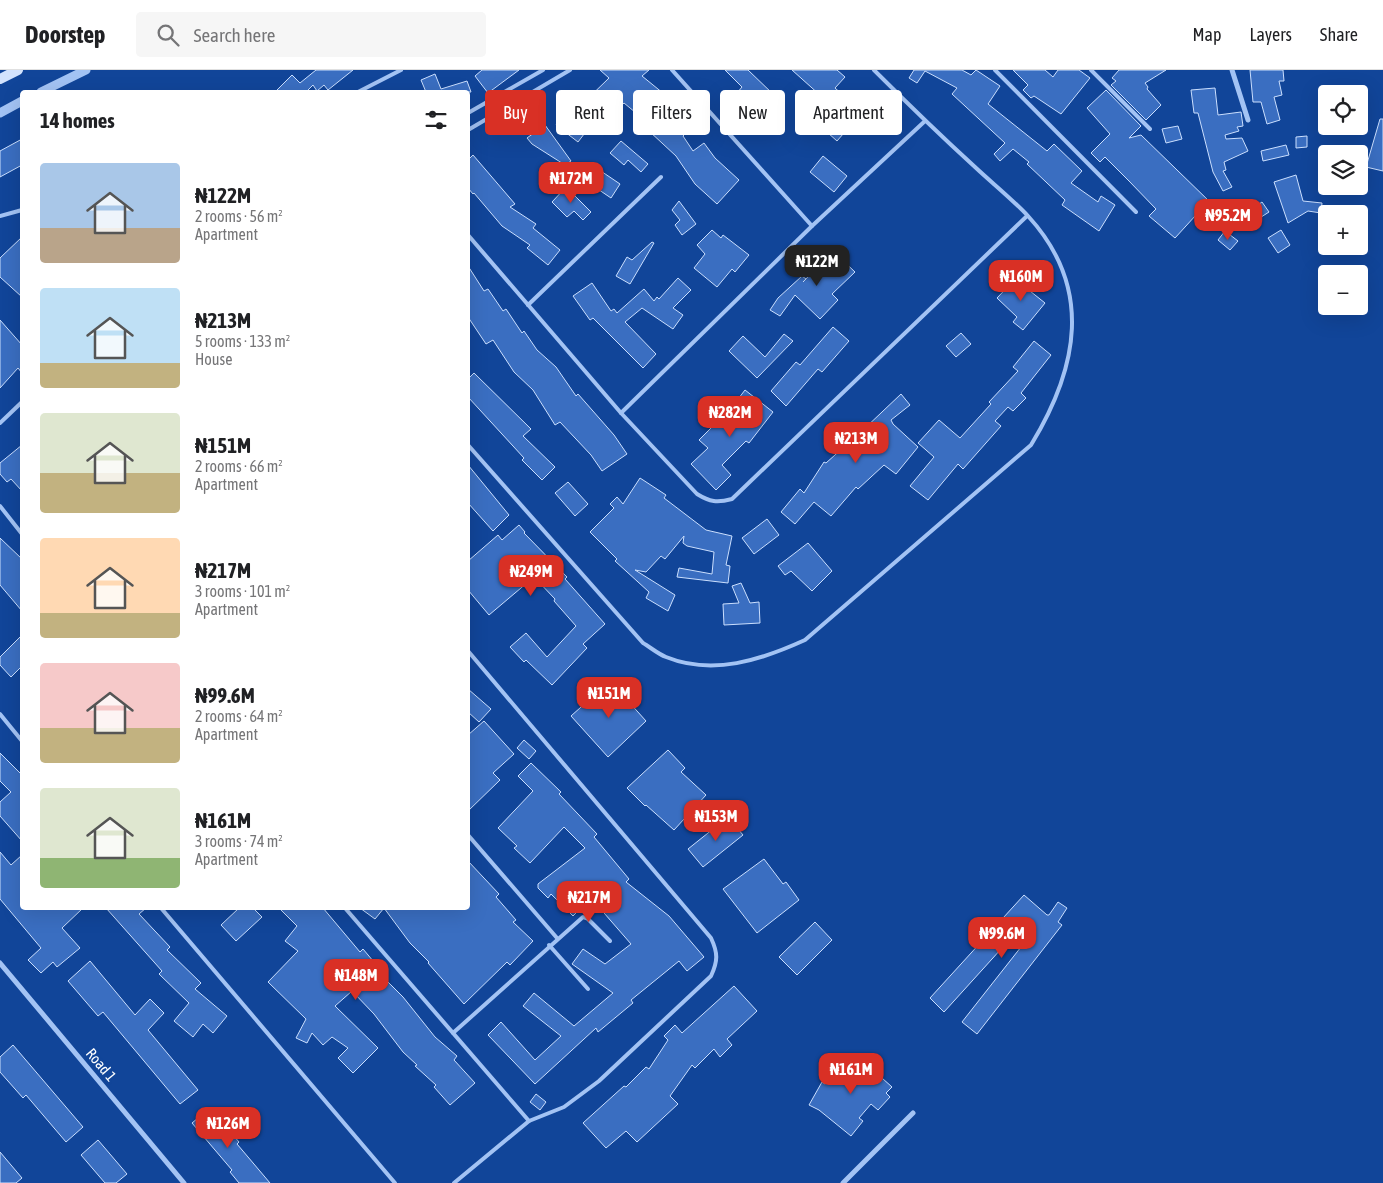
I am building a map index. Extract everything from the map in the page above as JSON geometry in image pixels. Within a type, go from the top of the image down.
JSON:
[{"type":"main road","points":[[0,79],[18,70]]},
{"type":"street","points":[[45,90],[86,70]]},
{"type":"street","points":[[1232,70],[1248,120]]},
{"type":"street","points":[[0,113],[20,103]]},
{"type":"street","name":"Road 1","points":[[0,963],[184,1183]]},
{"type":"street","points":[[843,1183],[913,1113]]},
{"type":"lane","points":[[362,90],[401,70]]},
{"type":"lane","points":[[470,112],[543,70]]},
{"type":"lane","points":[[470,129],[570,70]]},
{"type":"lane","points":[[672,70],[812,226]]},
{"type":"lane","points":[[470,447],[643,643],[664,657],[688,664],[716,666],[742,663],[771,655],[805,640],[1031,445],[1048,417],[1069,359],[1074,324],[1069,288],[1058,260],[1028,216],[874,70]]},
{"type":"lane","points":[[995,70],[1136,212]]},
{"type":"lane","points":[[1090,70],[1150,130]]},
{"type":"lane","points":[[620,413],[812,226],[925,120]]},
{"type":"lane","points":[[528,306],[660,176]]},
{"type":"lane","points":[[0,216],[20,211]]},
{"type":"lane","points":[[470,237],[620,413],[697,494],[708,501],[719,503],[732,499],[1028,216]]},
{"type":"lane","points":[[0,423],[20,404]]},
{"type":"lane","points":[[0,506],[20,531]]},
{"type":"lane","points":[[454,1183],[530,1121],[564,1107],[599,1081],[711,976],[717,963],[716,950],[711,938],[470,653]]},
{"type":"lane","points":[[0,714],[20,739]]},
{"type":"lane","points":[[470,838],[557,938]]},
{"type":"lane","points":[[163,910],[395,1183]]},
{"type":"lane","points":[[347,910],[530,1121]]},
{"type":"lane","points":[[453,1033],[549,945],[583,917],[588,919],[610,941]]},
{"type":"lane","points":[[549,945],[588,989]]},
{"type":"building","points":[[316,70],[353,70],[328,90],[324,85],[316,90],[313,85],[308,90],[277,90],[292,75],[300,83]]},
{"type":"building","points":[[482,70],[519,70],[492,90],[486,90],[475,76]]},
{"type":"building","points":[[600,70],[649,70],[642,76],[659,90],[633,90],[633,110],[623,104],[623,90],[597,90],[609,78]]},
{"type":"building","points":[[725,70],[748,70],[769,90],[740,90],[742,87]]},
{"type":"building","points":[[792,70],[837,70],[845,77],[835,88],[837,90],[814,90]]},
{"type":"building","points":[[914,70],[962,70],[971,75],[976,70],[1000,86],[988,104],[1047,151],[1054,144],[1082,171],[1071,183],[1098,202],[1101,196],[1115,205],[1099,231],[1062,205],[1065,200],[1027,164],[1029,162],[1013,149],[1000,161],[994,154],[1005,143],[952,94],[957,88],[925,71],[917,83],[909,78]]},
{"type":"building","points":[[1013,70],[1045,70],[1053,77],[1058,70],[1079,70],[1090,78],[1061,114],[1034,96],[1031,98],[1023,90],[1028,85]]},
{"type":"building","points":[[1119,70],[1166,70],[1145,83],[1148,87],[1147,89],[1161,105],[1146,120],[1111,85],[1116,81],[1112,78]]},
{"type":"building","points":[[1250,70],[1283,70],[1284,81],[1279,81],[1282,95],[1274,97],[1280,120],[1267,124],[1261,102],[1253,102]]},
{"type":"building","points":[[435,74],[441,89],[467,81],[471,92],[470,90],[425,90],[421,80]]},
{"type":"building","points":[[1215,88],[1218,115],[1241,112],[1243,126],[1237,127],[1239,131],[1225,135],[1226,139],[1242,138],[1248,151],[1224,162],[1226,170],[1223,171],[1232,187],[1223,191],[1213,172],[1198,113],[1194,113],[1191,90]]},
{"type":"building","points":[[1106,90],[1141,126],[1129,138],[1141,135],[1211,203],[1198,217],[1196,215],[1175,238],[1149,216],[1156,209],[1129,181],[1105,157],[1100,162],[1091,153],[1110,134],[1087,108]]},
{"type":"building","points":[[1380,119],[1383,119],[1383,171],[1368,167],[1368,160]]},
{"type":"building","points":[[546,126],[571,161],[565,165],[532,144],[527,138],[531,135],[546,135]]},
{"type":"building","points":[[1178,126],[1182,139],[1166,143],[1162,129]]},
{"type":"building","points":[[569,135],[583,135],[578,142]]},
{"type":"building","points":[[653,135],[684,135],[693,151],[704,143],[715,158],[739,180],[717,204],[695,184],[676,156]]},
{"type":"building","points":[[830,135],[842,135],[837,141]]},
{"type":"building","points":[[1307,136],[1307,147],[1296,148],[1296,137]]},
{"type":"building","points":[[20,140],[20,166],[0,177],[0,151]]},
{"type":"building","points":[[621,141],[648,164],[641,172],[628,160],[624,165],[610,153]]},
{"type":"building","points":[[1286,145],[1289,155],[1263,161],[1261,151]]},
{"type":"building","points":[[473,155],[515,204],[510,207],[536,224],[533,228],[560,250],[548,265],[527,248],[530,245],[502,226],[470,190],[470,158]]},
{"type":"building","points":[[823,156],[847,176],[834,192],[810,172]]},
{"type":"building","points":[[592,165],[620,184],[611,198],[583,179]]},
{"type":"building","points":[[1296,175],[1303,201],[1322,203],[1322,205],[1318,205],[1318,213],[1308,211],[1288,223],[1274,182]]},
{"type":"building","points":[[566,187],[591,212],[583,220],[574,211],[567,217],[552,202]]},
{"type":"building","points":[[679,201],[696,224],[682,235],[675,225],[680,220],[672,210]]},
{"type":"building","points":[[1262,202],[1269,212],[1255,221],[1249,211]]},
{"type":"building","points":[[712,230],[721,238],[723,235],[749,255],[735,272],[732,269],[717,287],[694,268],[705,254],[697,245]]},
{"type":"building","points":[[1281,230],[1290,245],[1278,253],[1268,238]]},
{"type":"building","points":[[1225,231],[1238,241],[1230,250],[1218,240]]},
{"type":"building","points":[[20,239],[20,295],[0,277],[0,258]]},
{"type":"building","points":[[652,242],[654,243],[630,284],[616,276],[627,257],[632,260]]},
{"type":"building","points":[[833,251],[855,272],[832,294],[838,300],[820,319],[795,295],[780,316],[770,310],[778,298],[802,276],[806,279]]},
{"type":"building","points":[[470,269],[484,291],[488,289],[503,311],[506,309],[522,333],[524,331],[537,350],[556,367],[576,396],[578,394],[614,435],[627,454],[602,471],[591,455],[560,422],[555,425],[533,390],[514,372],[493,340],[486,344],[470,320]]},
{"type":"building","points":[[1019,275],[1033,288],[1030,291],[1045,303],[1023,330],[1013,322],[1017,317],[997,298]]},
{"type":"building","points":[[678,278],[691,290],[673,308],[683,315],[673,329],[642,308],[625,322],[656,354],[643,368],[593,318],[590,320],[573,296],[592,283],[611,311],[614,309],[617,313],[644,289],[654,301],[657,297],[659,299]]},
{"type":"building","points":[[0,320],[20,343],[20,370],[18,368],[0,388]]},
{"type":"building","points":[[833,327],[849,341],[822,372],[818,369],[786,406],[771,391],[796,362],[800,365]]},
{"type":"building","points":[[961,333],[971,344],[956,357],[946,346]]},
{"type":"building","points":[[784,334],[793,341],[757,378],[729,351],[743,336],[765,357]]},
{"type":"building","points":[[1034,341],[1051,355],[1021,393],[1026,398],[1013,411],[1008,407],[995,421],[1001,426],[963,469],[958,464],[928,500],[910,486],[934,457],[918,443],[939,420],[960,438],[991,404],[989,402],[1018,371],[1013,367]]},
{"type":"building","points":[[474,373],[531,429],[523,436],[555,467],[542,480],[522,460],[524,458],[470,399],[470,377]]},
{"type":"building","points":[[745,390],[773,412],[749,443],[746,441],[722,465],[731,475],[716,490],[691,464],[708,448],[699,440],[714,425],[716,428]]},
{"type":"building","points":[[901,394],[910,405],[891,420],[918,447],[896,474],[884,465],[858,489],[856,487],[831,516],[814,502],[795,524],[781,512],[800,489],[804,493],[824,462],[826,463]]},
{"type":"building","points":[[20,447],[20,489],[11,479],[7,482],[0,474],[0,463]]},
{"type":"building","points":[[470,467],[509,515],[493,531],[470,505]]},
{"type":"building","points":[[640,478],[666,495],[664,498],[706,530],[732,536],[726,565],[730,566],[728,583],[677,577],[679,568],[712,574],[714,552],[687,546],[683,543],[684,536],[665,559],[661,556],[646,572],[635,570],[675,595],[668,611],[646,598],[649,592],[615,561],[617,559],[590,532],[614,508],[610,504],[617,497],[623,504]]},
{"type":"building","points":[[568,482],[588,504],[575,516],[555,493]]},
{"type":"building","points":[[767,519],[779,535],[754,554],[742,538]]},
{"type":"building","points":[[519,525],[524,533],[567,577],[565,579],[605,624],[583,644],[587,648],[552,685],[526,660],[524,662],[510,647],[526,633],[547,657],[576,626],[554,601],[555,599],[534,577],[489,615],[470,592],[470,559],[498,535],[502,540]]},
{"type":"building","points":[[0,538],[20,557],[20,609],[0,585]]},
{"type":"building","points":[[808,543],[832,571],[812,591],[791,571],[785,575],[778,566]]},
{"type":"building","points":[[741,583],[750,603],[759,602],[760,623],[724,625],[723,604],[739,603],[732,586]]},
{"type":"building","points":[[20,637],[20,668],[11,677],[0,665],[0,657]]},
{"type":"building","points":[[610,681],[646,721],[608,757],[571,716]]},
{"type":"building","points":[[470,691],[491,709],[479,722],[470,714]]},
{"type":"building","points":[[484,721],[514,754],[493,773],[500,780],[470,809],[470,733]]},
{"type":"building","points":[[524,740],[536,751],[529,759],[517,748]]},
{"type":"building","points":[[668,750],[685,768],[681,772],[706,795],[674,830],[627,788]]},
{"type":"building","points":[[0,753],[20,773],[20,839],[0,816],[0,802],[11,792],[0,781]]},
{"type":"building","points":[[531,763],[561,792],[559,794],[597,834],[594,837],[629,879],[626,882],[669,916],[704,957],[687,971],[679,961],[631,1000],[633,1003],[598,1032],[596,1028],[535,1084],[488,1035],[501,1022],[535,1060],[561,1036],[523,1006],[534,993],[574,1026],[613,993],[572,964],[583,949],[605,964],[631,944],[591,898],[573,916],[551,894],[548,898],[538,888],[538,884],[585,848],[564,827],[530,863],[514,848],[517,846],[498,828],[533,791],[518,776]]},
{"type":"building","points":[[728,817],[743,835],[703,867],[688,849]]},
{"type":"building","points":[[0,852],[11,865],[20,857],[20,910],[81,910],[62,928],[80,948],[57,967],[53,962],[41,973],[28,960],[41,948],[0,899]]},
{"type":"building","points":[[764,859],[783,884],[786,882],[799,900],[757,933],[723,889]]},
{"type":"building","points":[[470,863],[499,894],[496,897],[516,920],[513,922],[533,941],[510,965],[507,962],[464,1004],[429,962],[410,943],[385,910],[470,910]]},
{"type":"building","points":[[1024,895],[1047,915],[1049,915],[1058,902],[1067,908],[1058,922],[1062,925],[977,1034],[962,1022],[1021,947],[1011,938],[944,1012],[930,998]]},
{"type":"building","points":[[108,910],[144,910],[139,914],[170,947],[167,950],[201,983],[195,989],[227,1016],[213,1033],[203,1024],[193,1037],[174,1021],[189,1003],[159,974],[162,971]]},
{"type":"building","points":[[237,910],[255,910],[262,917],[236,941],[221,925]]},
{"type":"building","points":[[281,910],[325,910],[360,952],[363,949],[379,968],[376,970],[403,997],[435,1037],[457,1056],[454,1060],[475,1083],[450,1105],[434,1087],[436,1085],[415,1066],[417,1065],[403,1052],[374,1014],[352,991],[335,1006],[378,1048],[353,1073],[338,1058],[348,1048],[332,1037],[323,1045],[312,1033],[307,1043],[296,1038],[306,1019],[268,982],[298,951],[285,941],[297,926]]},
{"type":"building","points":[[363,910],[382,910],[375,919]]},
{"type":"building","points":[[815,922],[832,940],[797,975],[779,957]]},
{"type":"building","points":[[90,961],[135,1015],[150,999],[164,1013],[148,1030],[198,1090],[180,1104],[103,1012],[98,1016],[68,981]]},
{"type":"building","points":[[734,986],[757,1011],[727,1039],[732,1045],[720,1057],[714,1049],[695,1068],[692,1065],[670,1096],[678,1104],[637,1142],[626,1131],[606,1148],[583,1123],[624,1086],[626,1087],[646,1067],[649,1069],[668,1040],[664,1036],[675,1025],[682,1033]]},
{"type":"building","points":[[13,1045],[83,1127],[66,1142],[26,1095],[23,1098],[0,1072],[0,1057]]},
{"type":"building","points":[[855,1056],[870,1071],[872,1069],[892,1087],[886,1093],[890,1097],[878,1110],[871,1104],[859,1118],[863,1121],[851,1136],[819,1110],[809,1105],[822,1082],[825,1084]]},
{"type":"building","points":[[536,1094],[546,1102],[540,1110],[530,1102]]},
{"type":"building","points":[[210,1108],[270,1183],[239,1183],[230,1172],[232,1170],[192,1123]]},
{"type":"building","points":[[98,1140],[127,1174],[116,1183],[105,1183],[81,1155]]},
{"type":"building","points":[[0,1152],[22,1178],[16,1183],[0,1183]]}]
